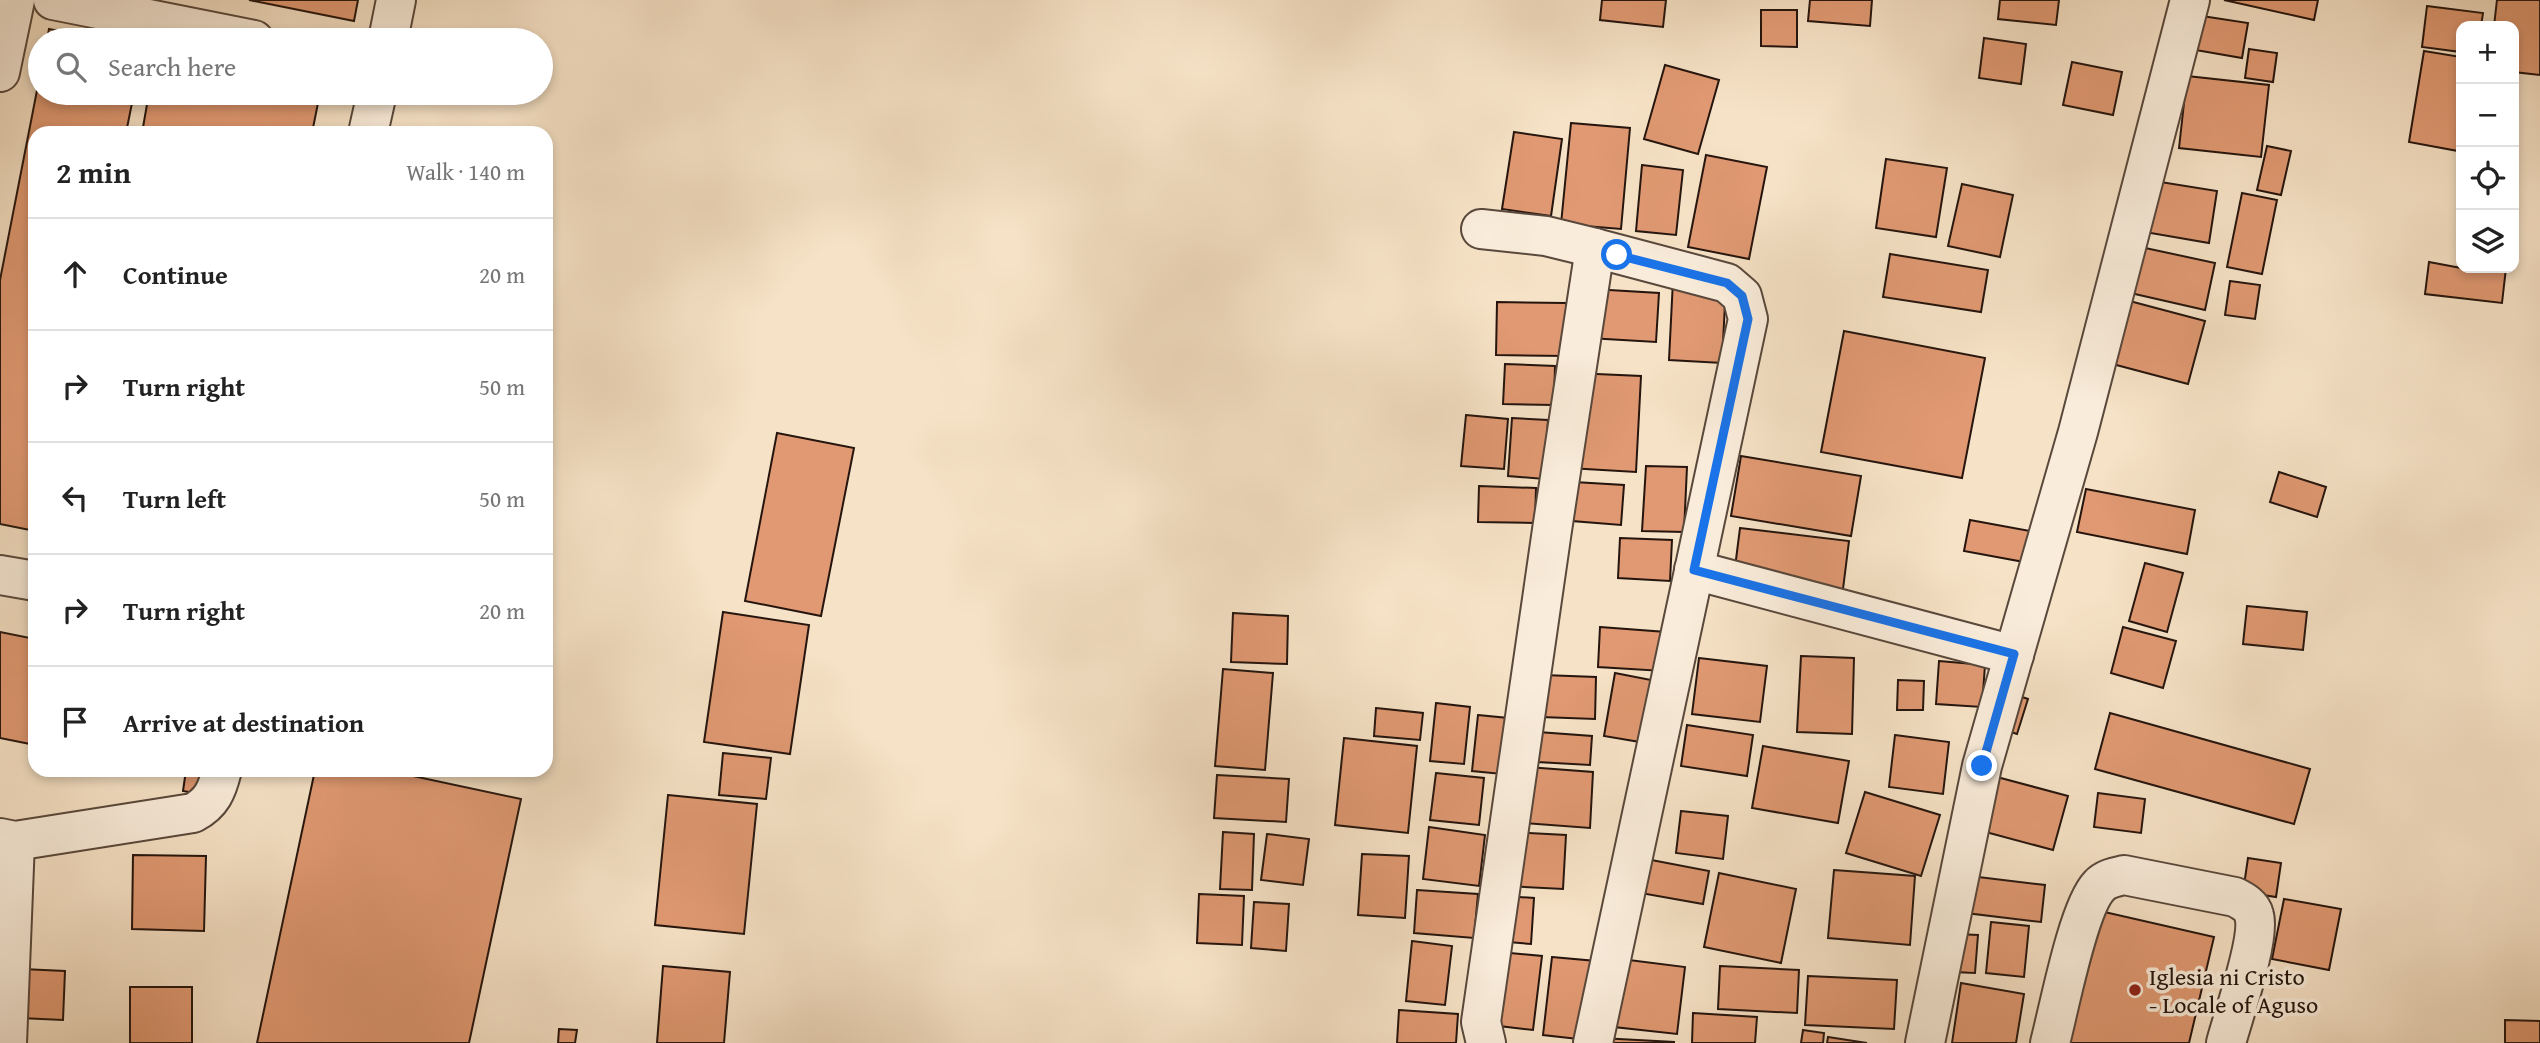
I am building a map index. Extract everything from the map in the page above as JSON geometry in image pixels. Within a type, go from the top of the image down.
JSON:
[{"type":"street","points":[[0,72],[15,0]]},
{"type":"street","points":[[53,0],[162,10],[217,28]]},
{"type":"street","points":[[391,28],[397,0]]},
{"type":"street","points":[[1925,1043],[1982,766],[2078,432],[2190,0]]},
{"type":"street","points":[[370,126],[374,105]]},
{"type":"street","points":[[1482,229],[1546,236],[1727,283],[1742,296],[1748,319],[1593,1043]]},
{"type":"street","points":[[1486,1043],[1481,1022],[1498,898],[1595,248]]},
{"type":"street","points":[[1694,570],[2014,654]]},
{"type":"street","points":[[0,575],[28,580]]},
{"type":"street","points":[[7,1043],[8,840],[193,813],[206,806],[217,790],[220,777]]},
{"type":"street","points":[[2050,1043],[2085,908],[2100,884],[2124,875],[2235,897],[2245,902],[2254,913],[2256,933],[2226,1043]]},
{"type":"building","points":[[249,0],[358,0],[354,21]]},
{"type":"building","points":[[1602,0],[1666,0],[1663,27],[1600,20]]},
{"type":"building","points":[[1810,0],[1872,0],[1870,26],[1808,21]]},
{"type":"building","points":[[2000,0],[2059,0],[2056,25],[1998,19]]},
{"type":"building","points":[[2224,0],[2318,0],[2314,20]]},
{"type":"building","points":[[2497,0],[2540,0],[2540,75],[2519,73],[2519,21],[2495,21]]},
{"type":"building","points":[[2427,6],[2483,13],[2482,21],[2456,21],[2456,51],[2422,47]]},
{"type":"building","points":[[1761,10],[1797,10],[1797,47],[1761,46]]},
{"type":"building","points":[[2189,14],[2248,23],[2242,58],[2184,48]]},
{"type":"building","points":[[1984,38],[2026,44],[2021,84],[1979,78]]},
{"type":"building","points":[[2249,49],[2277,53],[2273,82],[2245,78]]},
{"type":"building","points":[[2424,51],[2456,56],[2456,151],[2409,142]]},
{"type":"building","points":[[2072,62],[2122,72],[2113,115],[2063,105]]},
{"type":"building","points":[[1665,65],[1719,80],[1698,154],[1644,139]]},
{"type":"building","points":[[2187,76],[2269,85],[2261,157],[2179,148]]},
{"type":"building","points":[[34,105],[132,105],[127,126],[30,126]]},
{"type":"building","points":[[147,105],[318,105],[313,126],[143,126]]},
{"type":"building","points":[[1571,123],[1630,128],[1621,229],[1561,224]]},
{"type":"building","points":[[1514,132],[1562,139],[1551,216],[1502,209]]},
{"type":"building","points":[[28,136],[28,530],[0,524],[0,280]]},
{"type":"building","points":[[2267,146],[2291,151],[2281,195],[2257,190]]},
{"type":"building","points":[[1706,155],[1767,167],[1749,259],[1688,247]]},
{"type":"building","points":[[1886,159],[1947,168],[1936,237],[1876,228]]},
{"type":"building","points":[[1642,165],[1683,170],[1676,235],[1636,231]]},
{"type":"building","points":[[2148,180],[2217,191],[2209,243],[2139,231]]},
{"type":"building","points":[[1962,184],[2013,195],[2000,257],[1948,246]]},
{"type":"building","points":[[2242,193],[2277,200],[2262,274],[2227,267]]},
{"type":"building","points":[[2136,246],[2215,263],[2205,310],[2126,292]]},
{"type":"building","points":[[1890,254],[1988,270],[1981,312],[1883,297]]},
{"type":"building","points":[[2429,262],[2456,267],[2456,273],[2505,273],[2502,303],[2425,294]]},
{"type":"building","points":[[1673,280],[1726,283],[1722,363],[1669,360]]},
{"type":"building","points":[[2230,281],[2260,285],[2255,319],[2225,315]]},
{"type":"building","points":[[1592,289],[1659,293],[1656,342],[1589,338]]},
{"type":"building","points":[[2122,299],[2205,321],[2188,384],[2105,362]]},
{"type":"building","points":[[1497,302],[1566,303],[1566,356],[1496,355]]},
{"type":"building","points":[[1844,331],[1985,358],[1962,478],[1821,452]]},
{"type":"building","points":[[1505,364],[1555,366],[1554,405],[1503,404]]},
{"type":"building","points":[[1574,373],[1641,376],[1636,472],[1569,468]]},
{"type":"building","points":[[1466,415],[1508,419],[1504,469],[1461,466]]},
{"type":"building","points":[[1512,418],[1548,420],[1544,479],[1508,476]]},
{"type":"building","points":[[777,433],[854,448],[821,616],[745,601]]},
{"type":"building","points":[[1741,456],[1861,476],[1851,536],[1731,516]]},
{"type":"building","points":[[1646,466],[1687,467],[1684,532],[1642,531]]},
{"type":"building","points":[[2279,472],[2326,487],[2317,517],[2270,502]]},
{"type":"building","points":[[1574,482],[1624,485],[1621,525],[1572,521]]},
{"type":"building","points":[[1479,486],[1536,488],[1535,523],[1478,522]]},
{"type":"building","points":[[2086,489],[2195,510],[2187,554],[2077,532]]},
{"type":"building","points":[[1970,520],[2030,531],[2024,562],[1964,551]]},
{"type":"building","points":[[1740,528],[1849,541],[1842,597],[1733,583]]},
{"type":"building","points":[[1620,538],[1672,540],[1670,581],[1618,578]]},
{"type":"building","points":[[2145,563],[2183,573],[2167,632],[2129,621]]},
{"type":"building","points":[[2247,606],[2307,612],[2303,650],[2243,644]]},
{"type":"building","points":[[723,612],[809,625],[790,754],[704,742]]},
{"type":"building","points":[[1233,613],[1288,616],[1287,664],[1231,662]]},
{"type":"building","points":[[1600,627],[1666,632],[1663,671],[1598,667]]},
{"type":"building","points":[[2123,627],[2176,641],[2163,688],[2111,673]]},
{"type":"building","points":[[0,632],[28,638],[28,744],[0,738]]},
{"type":"building","points":[[1801,656],[1854,658],[1852,734],[1797,732]]},
{"type":"building","points":[[1699,658],[1767,666],[1760,722],[1692,714]]},
{"type":"building","points":[[1939,661],[1985,665],[1982,707],[1936,704]]},
{"type":"building","points":[[1223,669],[1273,673],[1265,770],[1215,766]]},
{"type":"building","points":[[1615,673],[1651,680],[1640,742],[1604,736]]},
{"type":"building","points":[[1543,675],[1596,677],[1595,719],[1541,717]]},
{"type":"building","points":[[1898,680],[1924,681],[1923,710],[1897,710]]},
{"type":"building","points":[[2013,694],[2028,699],[2017,734],[2002,729]]},
{"type":"building","points":[[1436,703],[1470,707],[1464,764],[1430,761]]},
{"type":"building","points":[[1376,708],[1423,713],[1420,740],[1374,736]]},
{"type":"building","points":[[2110,713],[2310,769],[2294,824],[2095,769]]},
{"type":"building","points":[[1478,715],[1508,718],[1502,774],[1472,771]]},
{"type":"building","points":[[1687,725],[1753,735],[1747,776],[1681,766]]},
{"type":"building","points":[[1538,732],[1592,736],[1590,765],[1537,762]]},
{"type":"building","points":[[1895,735],[1949,742],[1943,794],[1889,787]]},
{"type":"building","points":[[1344,738],[1417,746],[1408,833],[1335,825]]},
{"type":"building","points":[[1763,746],[1849,761],[1838,823],[1752,808]]},
{"type":"building","points":[[723,753],[771,758],[766,799],[719,795]]},
{"type":"building","points":[[1513,766],[1593,772],[1590,828],[1510,822]]},
{"type":"building","points":[[1436,773],[1484,778],[1479,825],[1430,820]]},
{"type":"building","points":[[1217,775],[1289,779],[1286,822],[1214,818]]},
{"type":"building","points":[[185,777],[209,777],[206,795],[183,791]]},
{"type":"building","points":[[314,777],[418,777],[521,799],[469,1043],[257,1043]]},
{"type":"building","points":[[1997,777],[2068,796],[2053,850],[1982,831]]},
{"type":"building","points":[[1865,792],[1940,815],[1921,876],[1846,853]]},
{"type":"building","points":[[2098,793],[2145,799],[2141,833],[2094,827]]},
{"type":"building","points":[[668,795],[757,804],[744,934],[655,925]]},
{"type":"building","points":[[1681,811],[1728,816],[1723,859],[1676,853]]},
{"type":"building","points":[[1429,827],[1485,835],[1479,886],[1423,879]]},
{"type":"building","points":[[1223,832],[1254,834],[1252,890],[1220,889]]},
{"type":"building","points":[[1509,832],[1566,835],[1563,889],[1506,886]]},
{"type":"building","points":[[1267,834],[1309,839],[1303,885],[1261,880]]},
{"type":"building","points":[[1362,854],[1409,856],[1405,918],[1358,915]]},
{"type":"building","points":[[133,855],[206,856],[204,931],[132,929]]},
{"type":"building","points":[[1641,858],[1709,871],[1703,904],[1635,892]]},
{"type":"building","points":[[2248,858],[2281,863],[2276,897],[2243,892]]},
{"type":"building","points":[[1834,870],[1915,876],[1910,945],[1828,938]]},
{"type":"building","points":[[1719,873],[1796,889],[1781,963],[1704,947]]},
{"type":"building","points":[[1970,876],[2045,885],[2041,922],[1966,913]]},
{"type":"building","points":[[1417,890],[1478,894],[1474,938],[1414,933]]},
{"type":"building","points":[[1199,894],[1244,896],[1242,945],[1197,943]]},
{"type":"building","points":[[1489,895],[1534,898],[1531,944],[1485,940]]},
{"type":"building","points":[[2284,899],[2341,909],[2329,970],[2272,959]]},
{"type":"building","points":[[1254,902],[1289,904],[1286,951],[1251,948]]},
{"type":"building","name":"Iglesia ni Cristo - Locale of Aguso","points":[[2087,908],[2214,937],[2189,1043],[2057,1043]]},
{"type":"building","points":[[1991,922],[2029,926],[2024,977],[1986,973]]},
{"type":"building","points":[[1956,934],[1978,935],[1975,973],[1953,972]]},
{"type":"building","points":[[1412,941],[1452,946],[1445,1005],[1406,1001]]},
{"type":"building","points":[[1499,952],[1542,956],[1533,1030],[1491,1025]]},
{"type":"building","points":[[1552,957],[1596,961],[1587,1040],[1543,1035]]},
{"type":"building","points":[[1613,958],[1685,967],[1677,1034],[1605,1026]]},
{"type":"building","points":[[663,966],[730,972],[724,1043],[657,1043]]},
{"type":"building","points":[[1720,966],[1799,970],[1797,1013],[1718,1009]]},
{"type":"building","points":[[22,969],[65,971],[63,1020],[20,1018]]},
{"type":"building","points":[[1808,976],[1897,980],[1894,1029],[1805,1025]]},
{"type":"building","points":[[1961,983],[2024,994],[2016,1043],[1952,1043]]},
{"type":"building","points":[[130,987],[192,987],[192,1043],[130,1043]]},
{"type":"building","points":[[1399,1010],[1458,1014],[1456,1043],[1397,1043]]},
{"type":"building","points":[[1693,1013],[1757,1017],[1755,1043],[1692,1043]]},
{"type":"building","points":[[2505,1020],[2540,1021],[2540,1043],[2505,1043]]},
{"type":"building","points":[[559,1029],[577,1030],[575,1043],[558,1043]]},
{"type":"building","points":[[1803,1030],[1824,1033],[1823,1043],[1801,1043]]},
{"type":"building","points":[[1828,1037],[1867,1043],[1827,1043]]},
{"type":"building","points":[[1600,1038],[1674,1042],[1674,1043],[1600,1043]]},
{"type":"place","name":"Iglesia ni Cristo - Locale of Aguso","points":[[2135,990]]},
{"type":"route","points":[[1617,255],[1727,283],[1742,296],[1748,319],[1694,570],[2014,654],[1982,766]]}]
